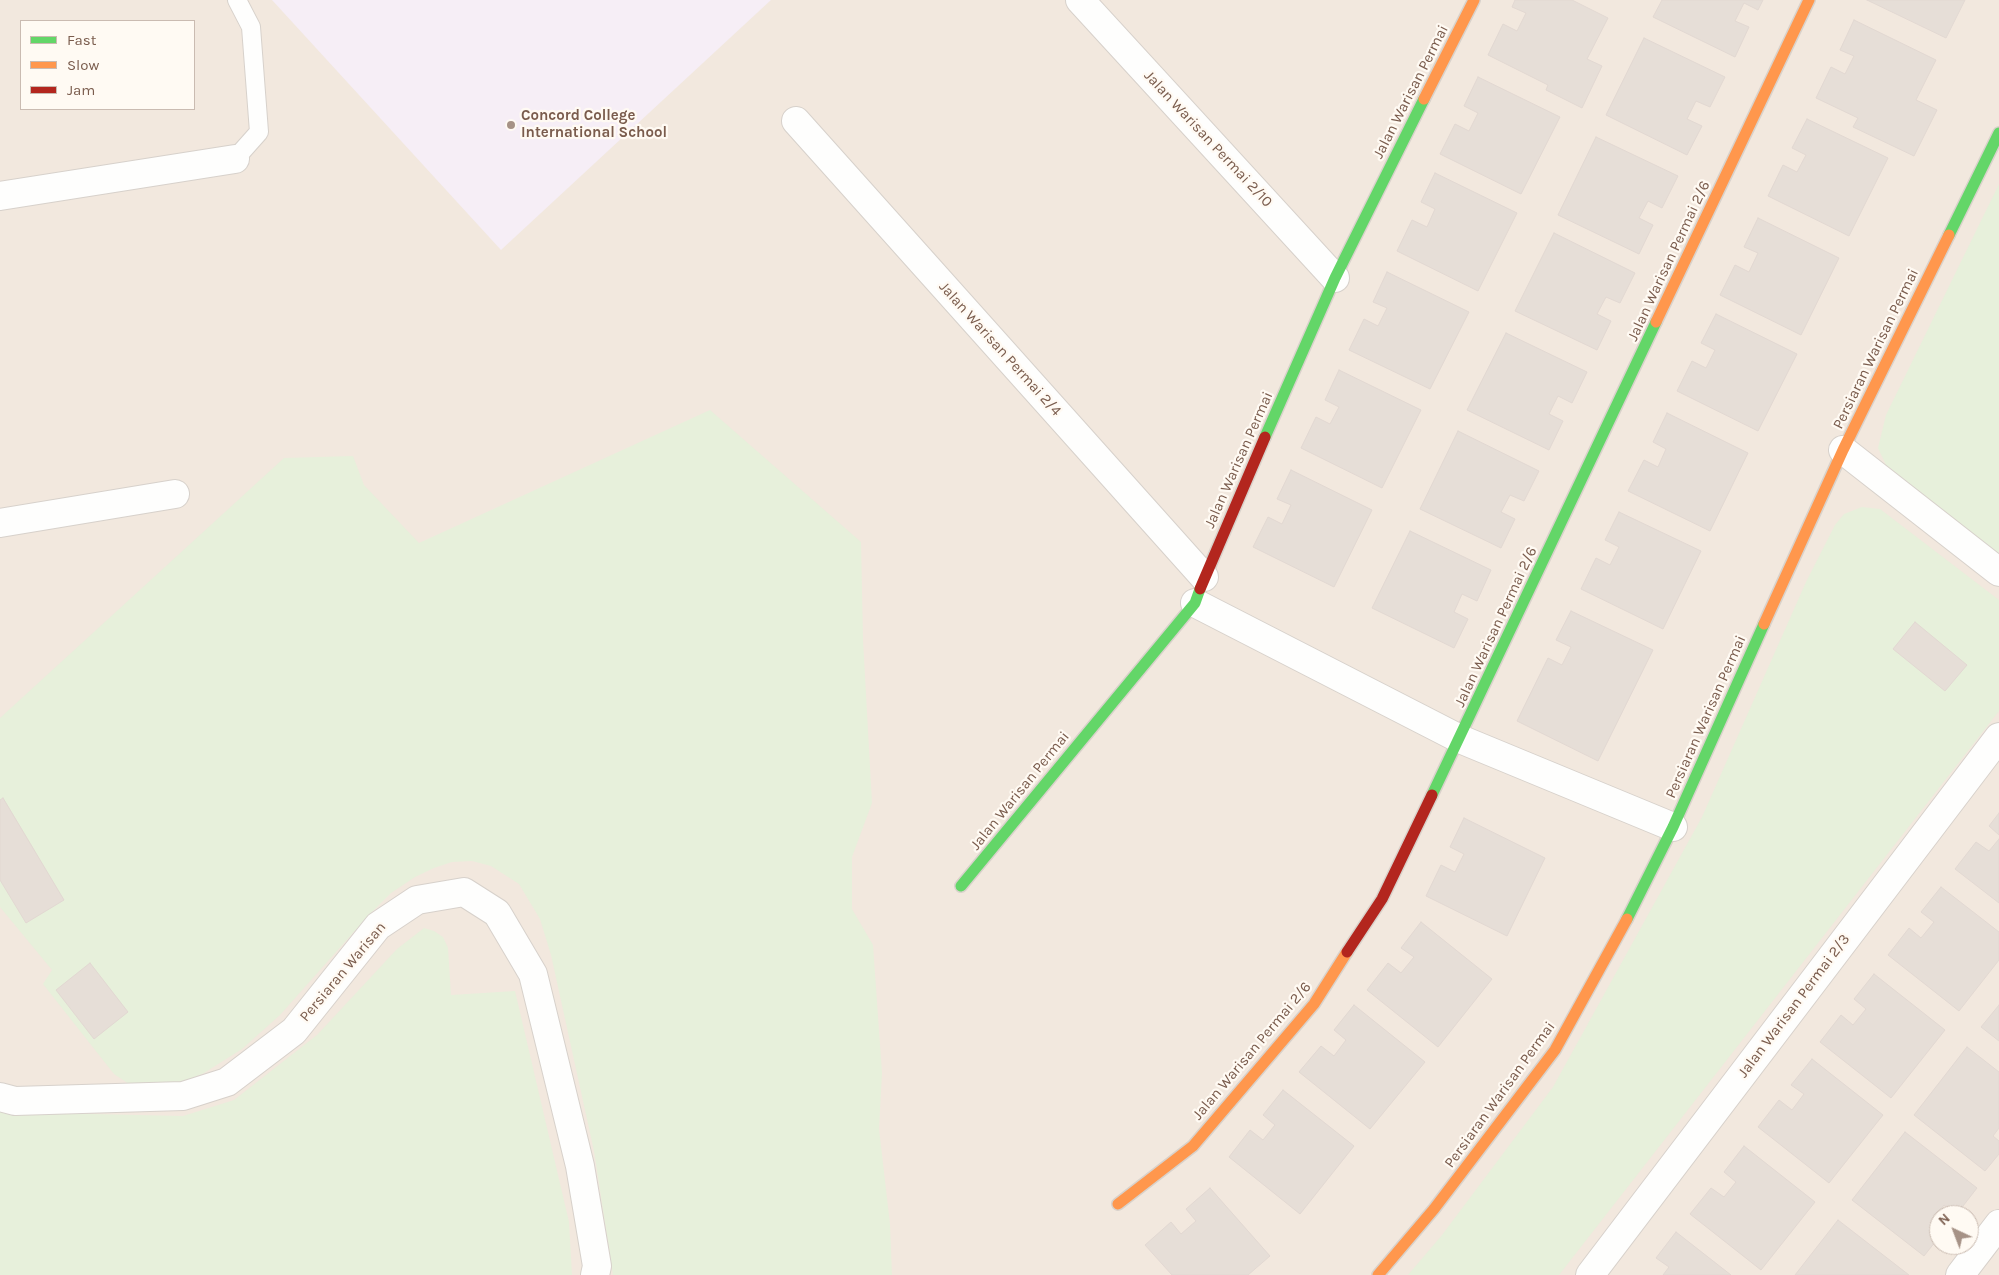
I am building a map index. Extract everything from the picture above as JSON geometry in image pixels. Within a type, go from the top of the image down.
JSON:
[{"type":"street","name":"Jalan Warisan Permai 2/10","points":[[1080,0],[1335,278]]},
{"type":"street","name":"Jalan Warisan Permai","points":[[961,886],[1195,603],[1204,577],[1335,278],[1474,0]]},
{"type":"street","name":"Jalan Warisan Permai 2/6","points":[[1118,1204],[1193,1146],[1314,1004],[1382,899],[1460,739],[1810,0]]},
{"type":"street","name":"Jalan Warisan Permai 2/4","points":[[796,121],[1204,577]]},
{"type":"street","name":"Persiaran Warisan Permai","points":[[1378,1275],[1434,1209],[1555,1050],[1618,937],[1673,827],[1843,450],[1999,133]]},
{"type":"street","points":[[0,196],[235,159]]},
{"type":"street","points":[[1843,450],[1999,572]]},
{"type":"street","points":[[0,523],[175,494]]},
{"type":"street","points":[[1195,603],[1460,739],[1673,827]]},
{"type":"street","name":"Jalan Warisan Permai 2/3","points":[[1590,1275],[1999,737]]},
{"type":"street","name":"Persiaran Warisan","points":[[0,1097],[15,1101],[183,1096],[227,1082],[294,1031],[378,926],[417,900],[464,892],[498,913],[533,974],[580,1166],[597,1266],[595,1275]]},
{"type":"street","points":[[1960,1275],[1999,1224]]},
{"type":"lane","points":[[235,159],[259,132],[251,27],[237,0]]},
{"type":"shaded area","points":[[0,0],[1999,0],[1999,1275],[0,1275]]},
{"type":"shaded area","name":"Concord College International School","points":[[272,0],[771,0],[501,250]]},
{"type":"green space","points":[[1999,184],[1999,554],[1886,465],[1878,448],[1886,415]]},
{"type":"green space","points":[[710,410],[861,542],[863,640],[872,803],[852,857],[852,909],[873,945],[882,1073],[879,1129],[890,1224],[892,1275],[613,1275],[594,1151],[551,955],[540,919],[519,884],[491,866],[472,861],[452,862],[434,868],[415,877],[391,893],[368,916],[280,1015],[242,1049],[204,1073],[175,1085],[129,1084],[114,1074],[43,984],[52,970],[0,907],[0,718],[284,458],[353,456],[364,485],[419,543]]},
{"type":"green space","points":[[1862,507],[1880,509],[1999,600],[1999,711],[1559,1275],[1408,1275],[1442,1235],[1553,1087],[1702,817],[1806,582],[1835,525],[1844,514]]},
{"type":"green space","points":[[424,928],[434,931],[443,937],[448,948],[451,995],[515,991],[569,1222],[572,1275],[0,1275],[0,1112],[183,1116],[234,1100],[317,1035],[397,949]]},
{"type":"building","points":[[1515,0],[1572,0],[1608,18],[1587,59],[1602,66],[1582,108],[1546,90],[1548,85],[1488,55],[1503,24],[1517,31],[1526,13],[1512,7]]},
{"type":"building","points":[[1662,0],[1763,0],[1758,10],[1744,3],[1735,21],[1749,27],[1735,57],[1653,17]]},
{"type":"building","points":[[1867,0],[1965,0],[1946,38]]},
{"type":"building","points":[[1854,20],[1936,60],[1916,100],[1937,110],[1914,156],[1853,127],[1858,118],[1816,98],[1831,67],[1845,74],[1854,56],[1840,50]]},
{"type":"building","points":[[1644,38],[1725,77],[1710,107],[1696,101],[1687,119],[1702,126],[1687,155],[1606,115]]},
{"type":"building","points":[[1478,77],[1560,117],[1521,194],[1440,154],[1455,124],[1469,131],[1478,113],[1464,106]]},
{"type":"building","points":[[1807,119],[1888,158],[1849,236],[1768,196],[1783,165],[1797,172],[1806,155],[1792,148]]},
{"type":"building","points":[[1596,137],[1678,176],[1662,208],[1648,201],[1639,218],[1653,225],[1639,254],[1558,215]]},
{"type":"building","points":[[1435,173],[1517,213],[1478,291],[1397,251],[1412,220],[1427,227],[1435,209],[1421,202]]},
{"type":"building","points":[[1758,218],[1839,258],[1801,335],[1720,295],[1735,265],[1749,272],[1758,253],[1744,247]]},
{"type":"building","points":[[1554,233],[1635,273],[1620,303],[1606,297],[1597,314],[1611,321],[1597,350],[1515,311]]},
{"type":"building","points":[[1387,272],[1469,312],[1430,389],[1349,350],[1364,319],[1378,326],[1387,308],[1373,302]]},
{"type":"building","points":[[1716,314],[1797,354],[1758,431],[1677,391],[1692,361],[1706,368],[1715,350],[1701,343]]},
{"type":"building","points":[[1506,333],[1587,372],[1572,403],[1558,396],[1549,414],[1563,421],[1549,450],[1467,410]]},
{"type":"building","points":[[1339,370],[1421,410],[1382,488],[1301,448],[1316,417],[1330,424],[1339,407],[1325,400]]},
{"type":"building","points":[[1667,413],[1748,453],[1710,531],[1628,491],[1644,460],[1658,467],[1666,449],[1653,442]]},
{"type":"building","points":[[1458,431],[1539,471],[1524,501],[1510,495],[1501,512],[1515,519],[1501,548],[1420,509]]},
{"type":"building","points":[[1291,470],[1372,510],[1334,587],[1253,547],[1268,517],[1282,524],[1291,505],[1277,499]]},
{"type":"building","points":[[1619,512],[1701,551],[1663,629],[1581,589],[1596,558],[1610,565],[1619,547],[1605,540]]},
{"type":"building","points":[[1410,531],[1491,570],[1477,601],[1462,594],[1454,612],[1468,619],[1454,648],[1372,608]]},
{"type":"building","points":[[1571,611],[1653,650],[1598,761],[1517,721],[1548,658],[1562,665],[1571,647],[1556,640]]},
{"type":"building","points":[[1915,622],[1967,665],[1945,691],[1893,649]]},
{"type":"building","points":[[3,798],[64,900],[26,923],[0,880],[0,800]]},
{"type":"building","points":[[1999,813],[1999,835],[1989,826]]},
{"type":"building","points":[[1464,818],[1545,858],[1507,936],[1426,896],[1441,865],[1455,872],[1464,854],[1450,847]]},
{"type":"building","points":[[1999,839],[1999,903],[1955,869],[1976,842],[1989,851]]},
{"type":"building","points":[[1941,887],[1999,932],[1999,960],[1959,1011],[1888,955],[1909,928],[1921,938],[1934,922],[1921,912]]},
{"type":"building","points":[[1421,922],[1492,979],[1438,1047],[1367,990],[1388,963],[1401,973],[1414,957],[1401,948]]},
{"type":"building","points":[[90,963],[128,1012],[94,1039],[56,990]]},
{"type":"building","points":[[1874,974],[1945,1030],[1891,1098],[1820,1042],[1841,1015],[1853,1025],[1866,1009],[1854,999]]},
{"type":"building","points":[[1354,1005],[1425,1062],[1370,1129],[1299,1072],[1321,1046],[1334,1056],[1346,1040],[1334,1030]]},
{"type":"building","points":[[1999,1005],[1999,1041],[1981,1027]]},
{"type":"building","points":[[1967,1047],[1999,1072],[1999,1128],[1993,1136],[1999,1141],[1999,1154],[1985,1171],[1914,1115]]},
{"type":"building","points":[[1812,1059],[1883,1115],[1829,1183],[1758,1127],[1779,1100],[1792,1110],[1804,1094],[1791,1085]]},
{"type":"building","points":[[1283,1090],[1354,1146],[1300,1214],[1229,1157],[1250,1130],[1263,1140],[1275,1125],[1263,1115]]},
{"type":"building","points":[[1905,1132],[1977,1188],[1964,1205],[1929,1205],[1929,1250],[1924,1256],[1852,1200]]},
{"type":"building","points":[[1744,1146],[1815,1202],[1761,1270],[1690,1214],[1711,1188],[1724,1197],[1736,1182],[1724,1172]]},
{"type":"building","points":[[1210,1188],[1270,1256],[1248,1275],[1172,1275],[1145,1245],[1171,1222],[1181,1234],[1196,1221],[1186,1209]]},
{"type":"building","points":[[1838,1220],[1909,1275],[1795,1275]]},
{"type":"building","points":[[1676,1232],[1731,1275],[1663,1275],[1669,1267],[1656,1258]]},
{"type":"traffic: fast","points":[[1265,437],[1335,278],[1424,99]]},
{"type":"traffic: fast","points":[[1949,235],[1999,133]]},
{"type":"traffic: fast","points":[[1432,795],[1656,322]]},
{"type":"traffic: fast","points":[[961,886],[1195,603],[1200,589]]},
{"type":"traffic: fast","points":[[1627,919],[1673,827],[1764,624]]},
{"type":"traffic: slow","points":[[1424,99],[1474,0]]},
{"type":"traffic: slow","points":[[1656,322],[1809,0]]},
{"type":"traffic: slow","points":[[1764,624],[1843,450],[1949,235]]},
{"type":"traffic: slow","points":[[1378,1275],[1434,1209],[1555,1050],[1627,919]]},
{"type":"traffic: slow","points":[[1118,1204],[1193,1146],[1314,1004],[1347,952]]},
{"type":"traffic: jam","points":[[1200,589],[1265,437]]},
{"type":"traffic: jam","points":[[1347,952],[1382,899],[1432,795]]},
{"type":"place","name":"Concord College International School","points":[[511,125]]}]
